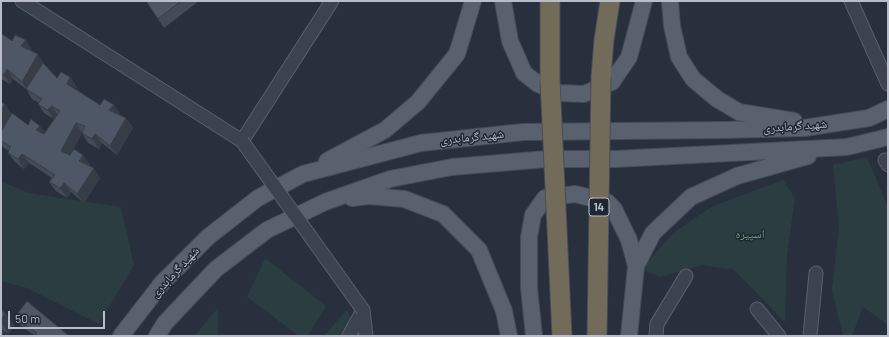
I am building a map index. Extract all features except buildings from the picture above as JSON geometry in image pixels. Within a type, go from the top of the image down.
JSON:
[{"type":"highway","points":[[550,1],[550,80],[562,336]]},
{"type":"highway","name":"14","points":[[597,336],[601,78],[604,40],[610,1]]},
{"type":"main road","points":[[303,174],[385,130],[418,102],[457,54],[473,1]]},
{"type":"main road","points":[[503,1],[510,41],[524,73],[538,84],[559,93],[584,94],[612,82],[629,57],[644,1]]},
{"type":"main road","points":[[670,1],[672,26],[680,57],[693,79],[717,99],[739,112],[794,121],[869,118]]},
{"type":"main road","name":"شهید گرمابدری","points":[[121,336],[162,283],[208,237],[258,198],[303,174],[421,143],[523,132],[804,128],[869,118],[888,109]]},
{"type":"main road","name":"شهید گرمابدری","points":[[157,336],[165,323],[216,269],[267,230],[324,202],[390,179],[452,167],[547,159],[615,159],[834,148],[847,147],[888,137]]},
{"type":"main road","points":[[636,266],[653,233],[691,197],[737,176],[834,148]]},
{"type":"main road","points":[[534,336],[529,288],[530,237],[533,215],[545,198],[575,194],[607,202],[614,209],[629,240],[636,266],[629,336]]},
{"type":"main road","points":[[324,202],[369,196],[404,199],[443,214],[478,250],[504,311],[510,336]]},
{"type":"street","points":[[22,1],[242,141],[363,310],[366,336]]},
{"type":"street","points":[[242,141],[332,1]]},
{"type":"street","points":[[851,1],[888,84]]},
{"type":"street","points":[[810,336],[816,273]]},
{"type":"street","points":[[656,336],[657,324],[686,276]]},
{"type":"street","points":[[757,309],[778,336]]},
{"type":"street","points":[[349,336],[363,310]]},
{"type":"green space","points":[[867,157],[888,207],[888,325],[863,307],[852,336],[843,336],[832,290],[839,227],[833,165]]},
{"type":"green space","name":"اسپیره","points":[[783,180],[795,198],[787,254],[785,322],[734,270],[702,265],[660,277],[642,269],[672,234],[711,207]]},
{"type":"green space","points":[[1,181],[28,193],[121,207],[134,265],[99,324],[27,288],[1,281]]},
{"type":"green space","points":[[265,258],[326,306],[308,336],[299,336],[247,297]]},
{"type":"green space","points":[[218,308],[218,336],[194,336]]},
{"type":"green space","points":[[347,309],[358,336],[324,336]]}]
